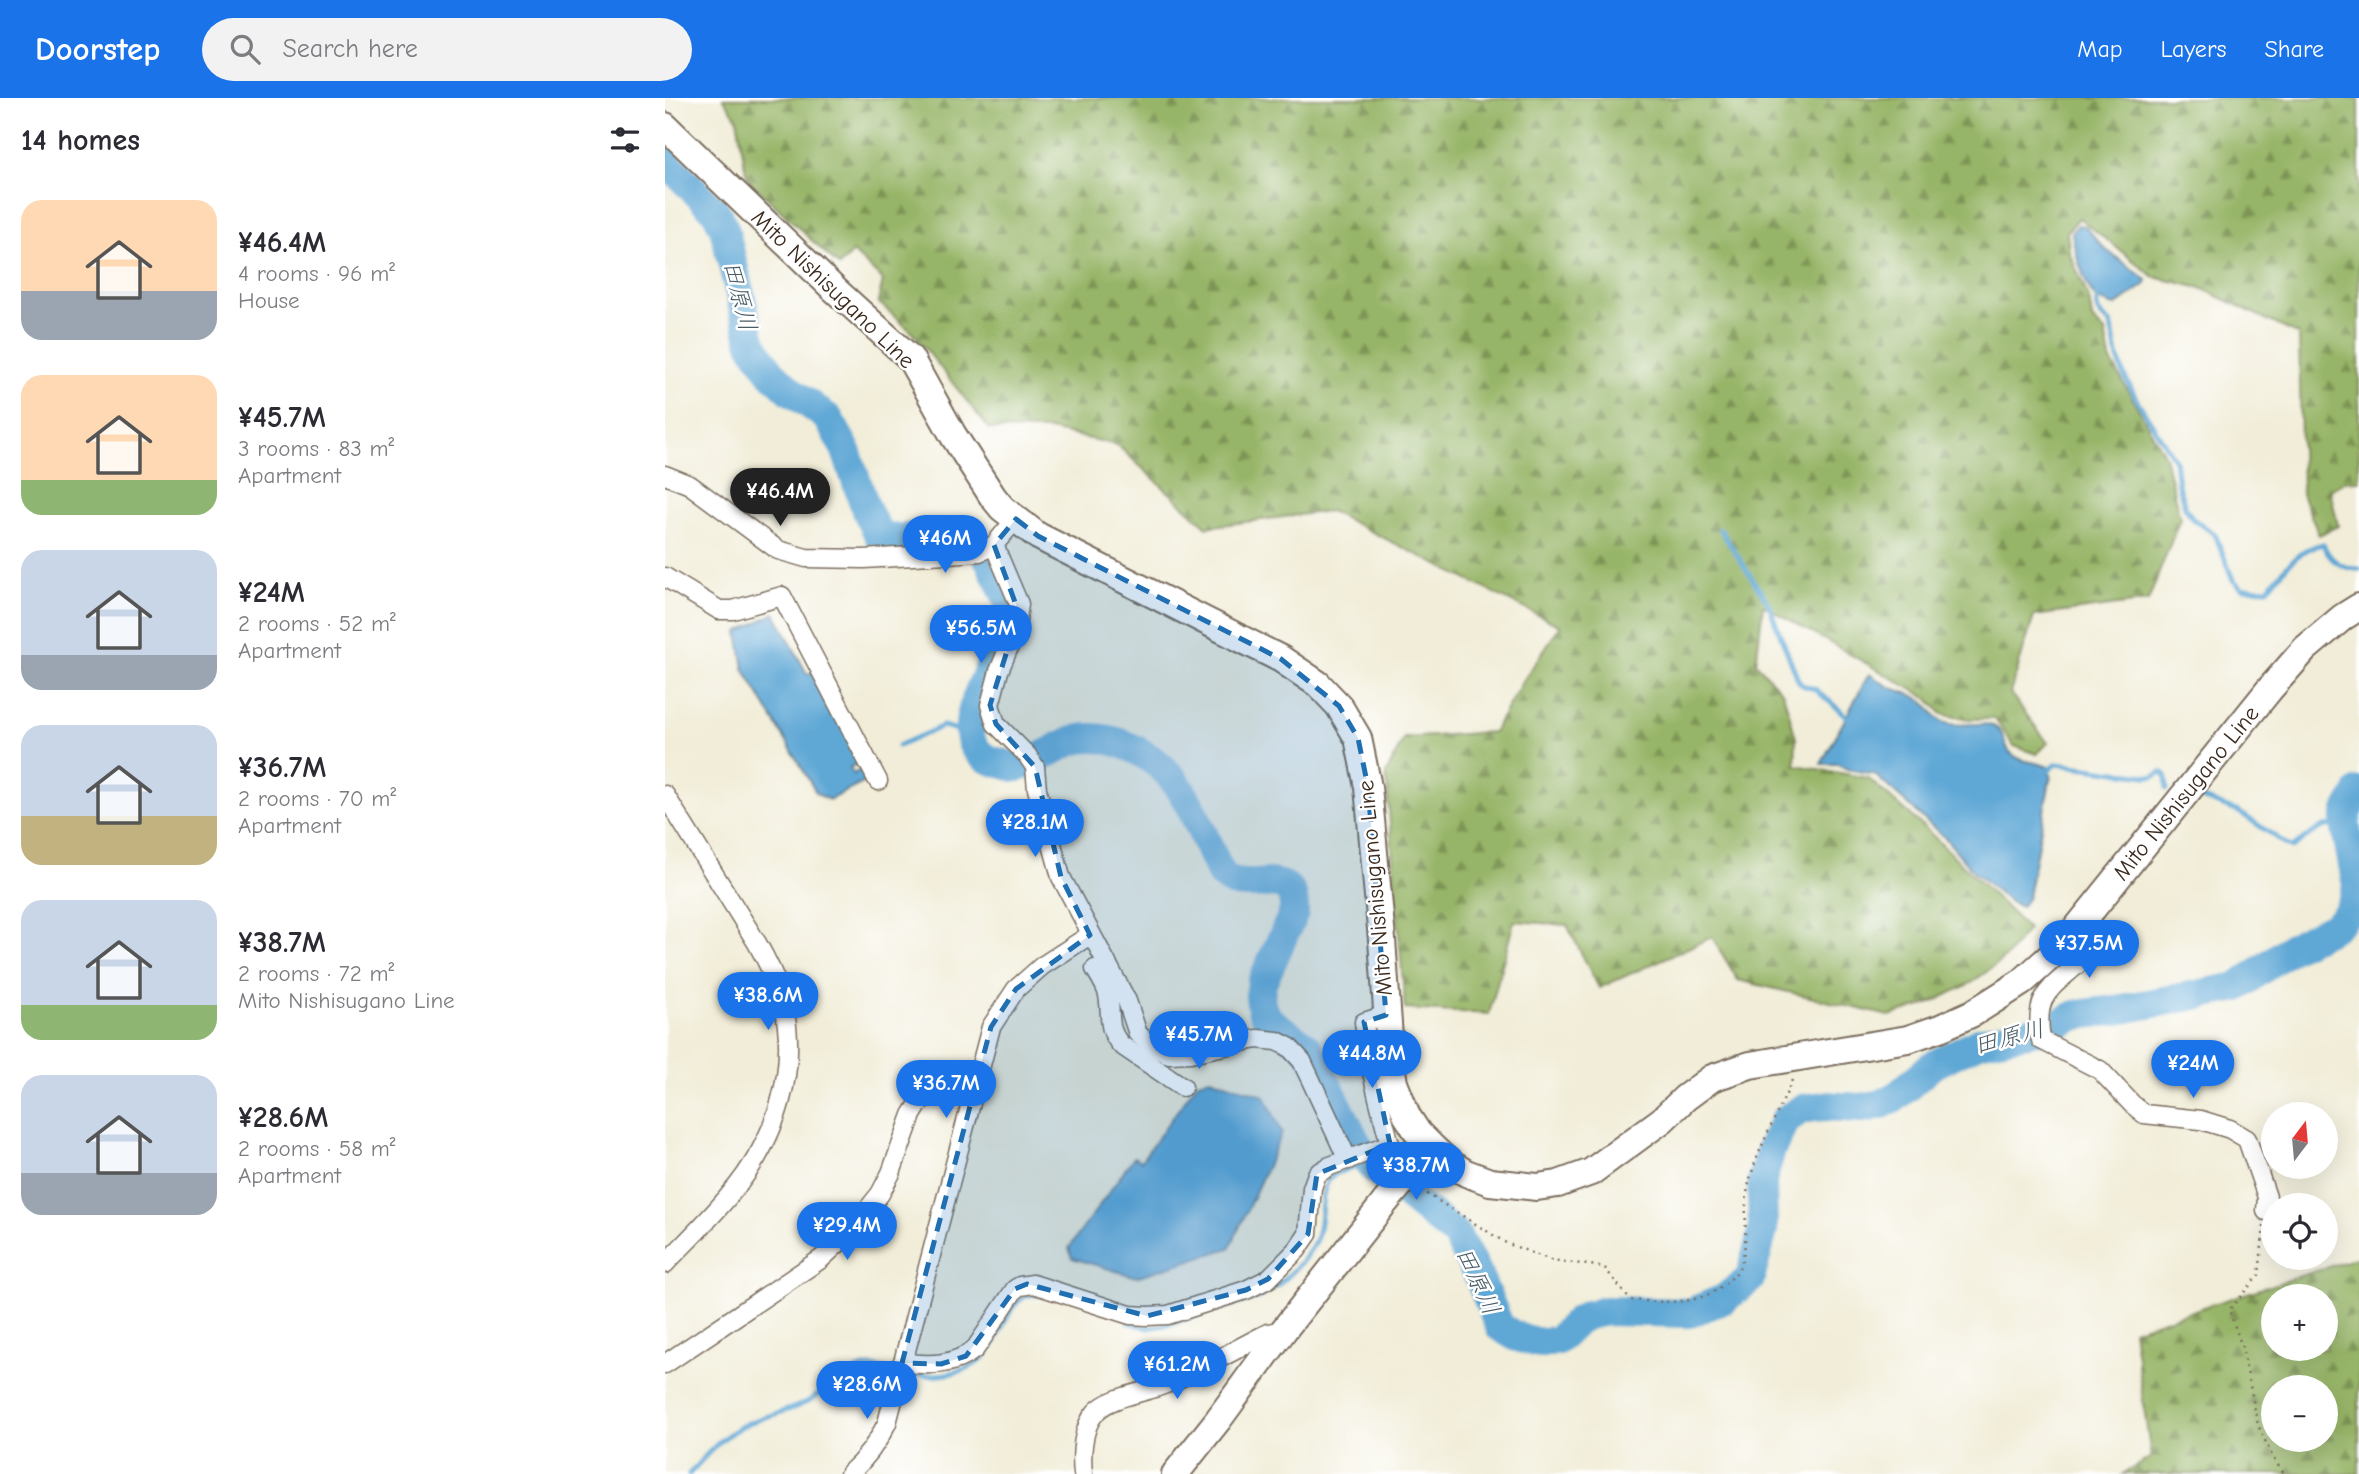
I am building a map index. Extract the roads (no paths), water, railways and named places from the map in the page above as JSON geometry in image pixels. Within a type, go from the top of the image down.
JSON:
[{"type":"main road","name":"Mito Nishisugano Line","points":[[665,126],[833,288],[910,358],[953,435],[993,497],[1016,519],[1038,536],[1281,659],[1318,684],[1339,706],[1358,738],[1368,787],[1391,1065],[1400,1100],[1418,1133],[1448,1162],[1490,1182],[1537,1187],[1558,1184],[1591,1172],[1662,1120],[1712,1078],[1750,1065],[1908,1039],[1973,1013],[2022,982],[2064,944],[2305,649],[2359,607]]},
{"type":"main road","points":[[1175,1474],[1283,1331],[1387,1201],[1415,1181],[1431,1146]]},
{"type":"street","points":[[665,475],[690,485],[778,550],[806,558],[864,559],[987,549],[1016,519]]},
{"type":"street","points":[[987,549],[1019,604],[1016,630],[999,671],[990,705],[996,724],[1031,761],[1061,877],[1105,987],[1114,1037],[1121,1045],[1183,1087]]},
{"type":"street","points":[[665,577],[719,610],[733,610],[782,596],[878,780]]},
{"type":"street","points":[[665,794],[770,967],[779,992],[789,1044],[784,1089],[778,1113],[757,1158],[728,1197],[665,1264]]},
{"type":"street","points":[[849,1474],[877,1444],[887,1423],[991,1027],[1016,989],[1042,966],[1085,938]]},
{"type":"street","points":[[1085,938],[1127,1001],[1138,1034],[1153,1047],[1170,1055],[1257,1039],[1277,1041],[1289,1047],[1303,1061],[1356,1157]]},
{"type":"street","points":[[2064,944],[2078,963],[2044,995],[2038,1019],[2041,1040],[2099,1070],[2144,1114],[2201,1120],[2230,1129],[2247,1139],[2266,1193]]},
{"type":"street","points":[[900,1371],[941,1364],[966,1356],[975,1349],[1015,1289],[1027,1284],[1130,1315],[1147,1316],[1168,1315],[1246,1290],[1268,1279],[1297,1250],[1308,1234],[1311,1188],[1317,1174],[1330,1166],[1390,1144],[1367,1055],[1364,1022],[1386,1015]]},
{"type":"street","points":[[665,1364],[821,1259],[846,1236],[880,1194],[891,1173],[912,1115],[920,1102],[931,1093],[945,1091],[972,1098]]},
{"type":"street","points":[[1083,1474],[1083,1444],[1089,1422],[1107,1403],[1168,1384],[1268,1333],[1283,1331]]},
{"type":"water","points":[[2078,225],[2085,226],[2105,249],[2147,280],[2146,284],[2116,306],[2095,297],[2084,275],[2075,246],[2072,232]]},
{"type":"water","points":[[775,613],[807,674],[815,671],[863,762],[850,767],[853,774],[865,767],[871,779],[829,800],[817,794],[744,669],[738,632]]},
{"type":"water","points":[[1869,674],[1889,687],[1923,701],[1942,721],[1995,727],[2001,733],[2009,751],[2016,757],[2048,767],[2051,775],[2028,897],[2021,907],[2010,902],[1973,871],[1946,839],[1874,774],[1847,769],[1838,764],[1821,764]]},
{"type":"water","points":[[1210,1078],[1265,1096],[1282,1133],[1230,1248],[1136,1277],[1072,1258],[1069,1248],[1134,1157],[1141,1161],[1198,1082]]},
{"type":"waterway","name":"田原川","points":[[665,161],[716,212],[724,228],[752,344],[771,372],[791,391],[828,418],[845,448],[866,509],[881,539],[967,535],[980,547],[990,562],[1009,607],[1008,622],[971,717],[970,734],[975,748],[990,760],[1017,767],[1080,739],[1101,739],[1132,748],[1159,765],[1180,788],[1222,875],[1236,883],[1275,884],[1289,890],[1294,912],[1262,983],[1262,1010],[1270,1021],[1307,1047],[1370,1165],[1456,1235],[1478,1275],[1500,1327],[1517,1337],[1540,1343],[1558,1340],[1577,1321],[1587,1315],[1606,1311],[1689,1313],[1724,1299],[1750,1279],[1763,1230],[1762,1181],[1771,1149],[1785,1120],[1802,1109],[1824,1106],[1862,1108],[1882,1104],[1897,1096],[1931,1066],[1978,1042],[2051,1027],[2076,1015],[2238,987],[2291,948],[2335,926],[2347,914],[2357,885],[2345,824],[2348,811],[2359,792]]},
{"type":"waterway","points":[[2098,292],[2098,311],[2111,324],[2124,375],[2175,460],[2178,485],[2185,507],[2193,519],[2215,534],[2233,580],[2242,588],[2268,589],[2298,555],[2323,544],[2337,562],[2359,569]]},
{"type":"waterway","points":[[1720,529],[1768,603],[1798,680],[1802,685],[1815,689],[1851,720]]},
{"type":"waterway","points":[[898,746],[943,726],[969,733]]},
{"type":"waterway","points":[[2043,773],[2057,764],[2153,777],[2161,772],[2166,775],[2167,789]]},
{"type":"waterway","points":[[2201,798],[2239,812],[2292,848],[2321,828],[2345,824]]},
{"type":"waterway","name":"田原川","points":[[2355,893],[2359,891]]},
{"type":"waterway","points":[[1128,1322],[1148,1328],[1165,1325],[1260,1297],[1268,1292],[1292,1272],[1312,1248],[1318,1232],[1328,1181],[1340,1172],[1368,1162]]},
{"type":"waterway","points":[[689,1474],[733,1431],[805,1403],[855,1371],[876,1367],[903,1373],[943,1375],[975,1364],[992,1346],[1011,1310],[1019,1301],[1028,1295],[1039,1295]]}]
